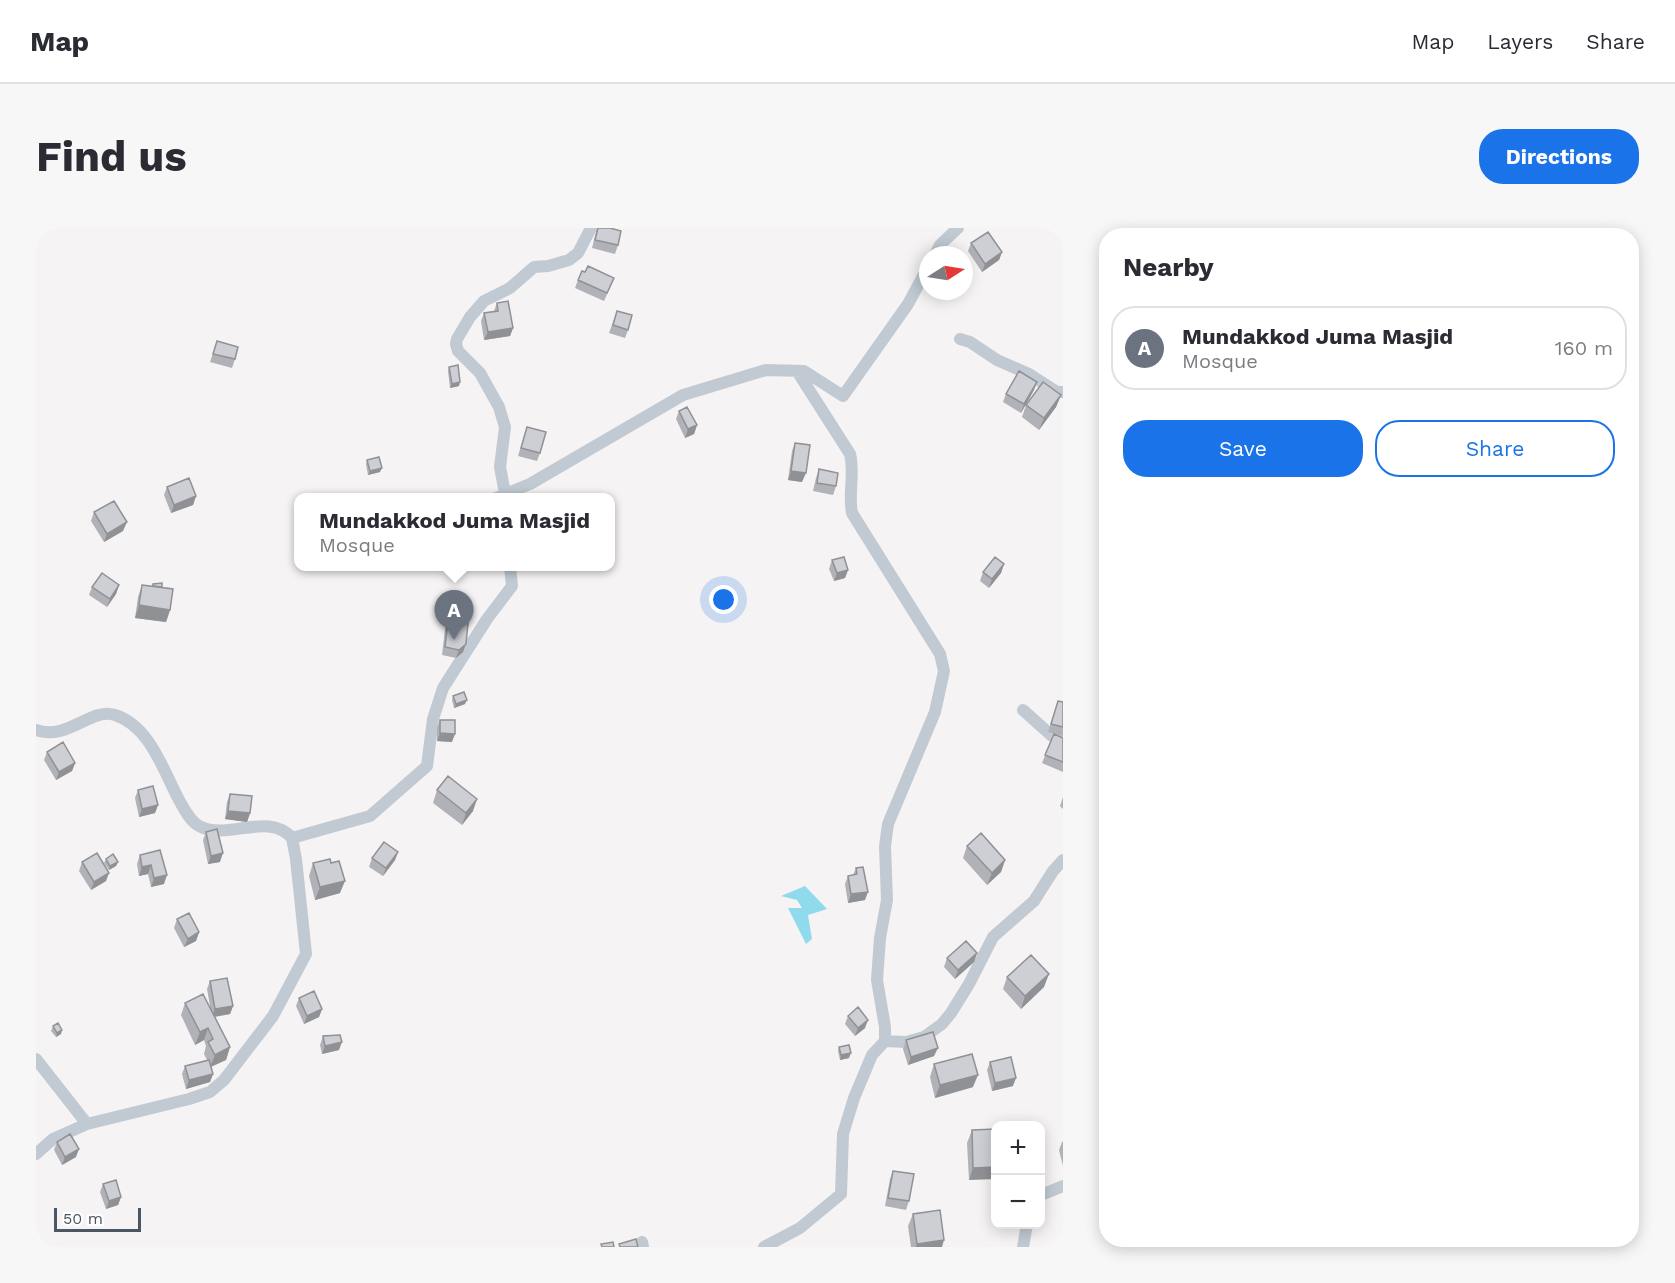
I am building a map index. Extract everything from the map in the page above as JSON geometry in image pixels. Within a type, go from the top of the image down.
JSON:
[{"type":"street","points":[[501,493],[500,467],[505,427],[492,394],[480,373],[458,351],[457,339],[470,317],[484,301],[510,288],[534,267],[569,260],[578,253],[591,228]]},
{"type":"street","points":[[939,246],[958,228]]},
{"type":"street","points":[[506,493],[530,484],[683,394],[766,370],[804,371],[843,396],[908,304],[919,284]]},
{"type":"street","points":[[960,339],[970,342],[997,360],[1029,374],[1057,392],[1063,392]]},
{"type":"street","points":[[764,1247],[800,1228],[841,1194],[843,1134],[854,1098],[872,1054],[885,1041],[885,1027],[877,980],[880,938],[887,900],[885,846],[888,824],[935,712],[944,671],[940,654],[852,513],[850,454],[797,371]]},
{"type":"street","points":[[292,837],[370,816],[427,766],[433,719],[443,688],[487,619],[512,586],[510,571]]},
{"type":"street","points":[[1023,710],[1052,736],[1063,740]]},
{"type":"street","points":[[36,730],[46,733],[68,730],[100,714],[113,714],[129,722],[144,734],[185,811],[199,826],[216,830],[262,827],[281,829],[292,837],[306,954],[273,1016],[224,1080],[210,1092],[87,1124],[53,1139],[36,1154]]},
{"type":"street","points":[[885,1041],[906,1042],[924,1037],[942,1024],[963,993],[993,938],[1034,901],[1053,871],[1063,860]]},
{"type":"street","points":[[36,1059],[87,1124]]},
{"type":"street","points":[[1045,1193],[1063,1186]]},
{"type":"street","points":[[1023,1247],[1025,1229]]},
{"type":"water","points":[[805,886],[827,909],[808,915],[812,939],[806,944],[788,908],[802,908],[797,900],[781,896]]},
{"type":"building","points":[[598,228],[621,231],[618,245],[595,240]]},
{"type":"building","points":[[988,232],[1002,252],[985,264],[971,243]]},
{"type":"building","points":[[588,266],[614,278],[607,293],[578,280],[582,271],[585,272]]},
{"type":"building","points":[[508,301],[513,328],[488,332],[484,313],[498,311],[497,303]]},
{"type":"building","points":[[617,311],[632,315],[628,330],[613,325]]},
{"type":"building","points":[[217,341],[238,347],[235,359],[213,354]]},
{"type":"building","points":[[458,365],[460,382],[452,384],[449,367]]},
{"type":"building","points":[[1019,371],[1037,382],[1024,404],[1006,394]]},
{"type":"building","points":[[1043,382],[1061,395],[1044,418],[1026,405]]},
{"type":"building","points":[[687,407],[697,425],[688,429],[679,411]]},
{"type":"building","points":[[527,427],[546,432],[540,453],[521,448]]},
{"type":"building","points":[[795,443],[810,445],[806,473],[791,471]]},
{"type":"building","points":[[379,457],[382,468],[370,471],[367,460]]},
{"type":"building","points":[[819,469],[838,473],[836,486],[817,483]]},
{"type":"building","points":[[189,478],[196,496],[174,505],[167,487]]},
{"type":"building","points":[[114,501],[127,522],[107,534],[94,512]]},
{"type":"building","points":[[844,557],[848,570],[837,573],[832,560]]},
{"type":"building","points":[[995,557],[1004,564],[992,579],[983,572]]},
{"type":"building","points":[[102,573],[119,585],[110,599],[92,587]]},
{"type":"building","points":[[162,583],[162,587],[153,586],[153,584]]},
{"type":"building","points":[[142,585],[173,589],[170,610],[139,605]]},
{"type":"building","points":[[452,603],[469,605],[467,621],[450,619]]},
{"type":"building","points":[[448,621],[468,623],[466,644],[459,650],[445,647]]},
{"type":"building","points":[[464,692],[467,700],[456,704],[453,696]]},
{"type":"building","points":[[1058,701],[1063,702],[1063,727],[1051,724]]},
{"type":"building","points":[[440,720],[455,720],[455,734],[440,733]]},
{"type":"building","points":[[1054,734],[1063,738],[1063,762],[1045,755]]},
{"type":"building","points":[[63,742],[75,763],[59,772],[47,752]]},
{"type":"building","points":[[448,776],[477,799],[466,813],[437,790]]},
{"type":"building","points":[[153,786],[158,805],[142,809],[138,790]]},
{"type":"building","points":[[230,794],[252,796],[250,813],[228,811]]},
{"type":"building","points":[[217,829],[223,853],[211,856],[206,832]]},
{"type":"building","points":[[981,833],[1005,860],[992,873],[967,846]]},
{"type":"building","points":[[384,842],[398,852],[386,868],[372,858]]},
{"type":"building","points":[[160,850],[167,875],[154,878],[151,865],[142,867],[140,855]]},
{"type":"building","points":[[97,853],[109,873],[94,882],[82,862]]},
{"type":"building","points":[[113,854],[118,862],[110,866],[106,859]]},
{"type":"building","points":[[330,859],[331,863],[339,861],[345,881],[320,887],[313,863]]},
{"type":"building","points":[[863,867],[868,892],[851,894],[848,876],[857,874],[856,868]]},
{"type":"building","points":[[189,913],[199,932],[188,939],[177,919]]},
{"type":"building","points":[[966,941],[977,953],[958,970],[947,958]]},
{"type":"building","points":[[1031,955],[1049,974],[1025,996],[1007,977]]},
{"type":"building","points":[[227,978],[233,1006],[215,1009],[210,981]]},
{"type":"building","points":[[314,991],[322,1009],[307,1016],[299,998]]},
{"type":"building","points":[[203,994],[230,1047],[215,1055],[208,1042],[213,1039],[208,1028],[200,1032],[185,1003]]},
{"type":"building","points":[[858,1007],[868,1020],[858,1028],[848,1016]]},
{"type":"building","points":[[58,1023],[62,1030],[57,1033],[53,1026]]},
{"type":"building","points":[[933,1032],[938,1048],[911,1057],[906,1040]]},
{"type":"building","points":[[340,1035],[342,1042],[325,1046],[323,1036]]},
{"type":"building","points":[[849,1045],[851,1053],[841,1055],[839,1047]]},
{"type":"building","points":[[972,1054],[978,1075],[940,1085],[934,1064]]},
{"type":"building","points":[[1011,1057],[1016,1078],[995,1083],[990,1062]]},
{"type":"building","points":[[209,1060],[213,1074],[189,1080],[185,1066]]},
{"type":"building","points":[[991,1129],[991,1167],[973,1168],[972,1130]]},
{"type":"building","points":[[70,1134],[79,1149],[65,1157],[57,1142]]},
{"type":"building","points":[[893,1171],[914,1174],[909,1201],[888,1198]]},
{"type":"building","points":[[116,1180],[121,1197],[109,1201],[103,1184]]},
{"type":"building","points":[[940,1210],[944,1240],[917,1244],[913,1214]]},
{"type":"building","points":[[636,1239],[638,1247],[620,1247],[619,1244]]},
{"type":"building","points":[[613,1242],[614,1247],[602,1247],[601,1244]]},
{"type":"place","name":"Mundakkod Juma Masjid","points":[[454,640]]}]
